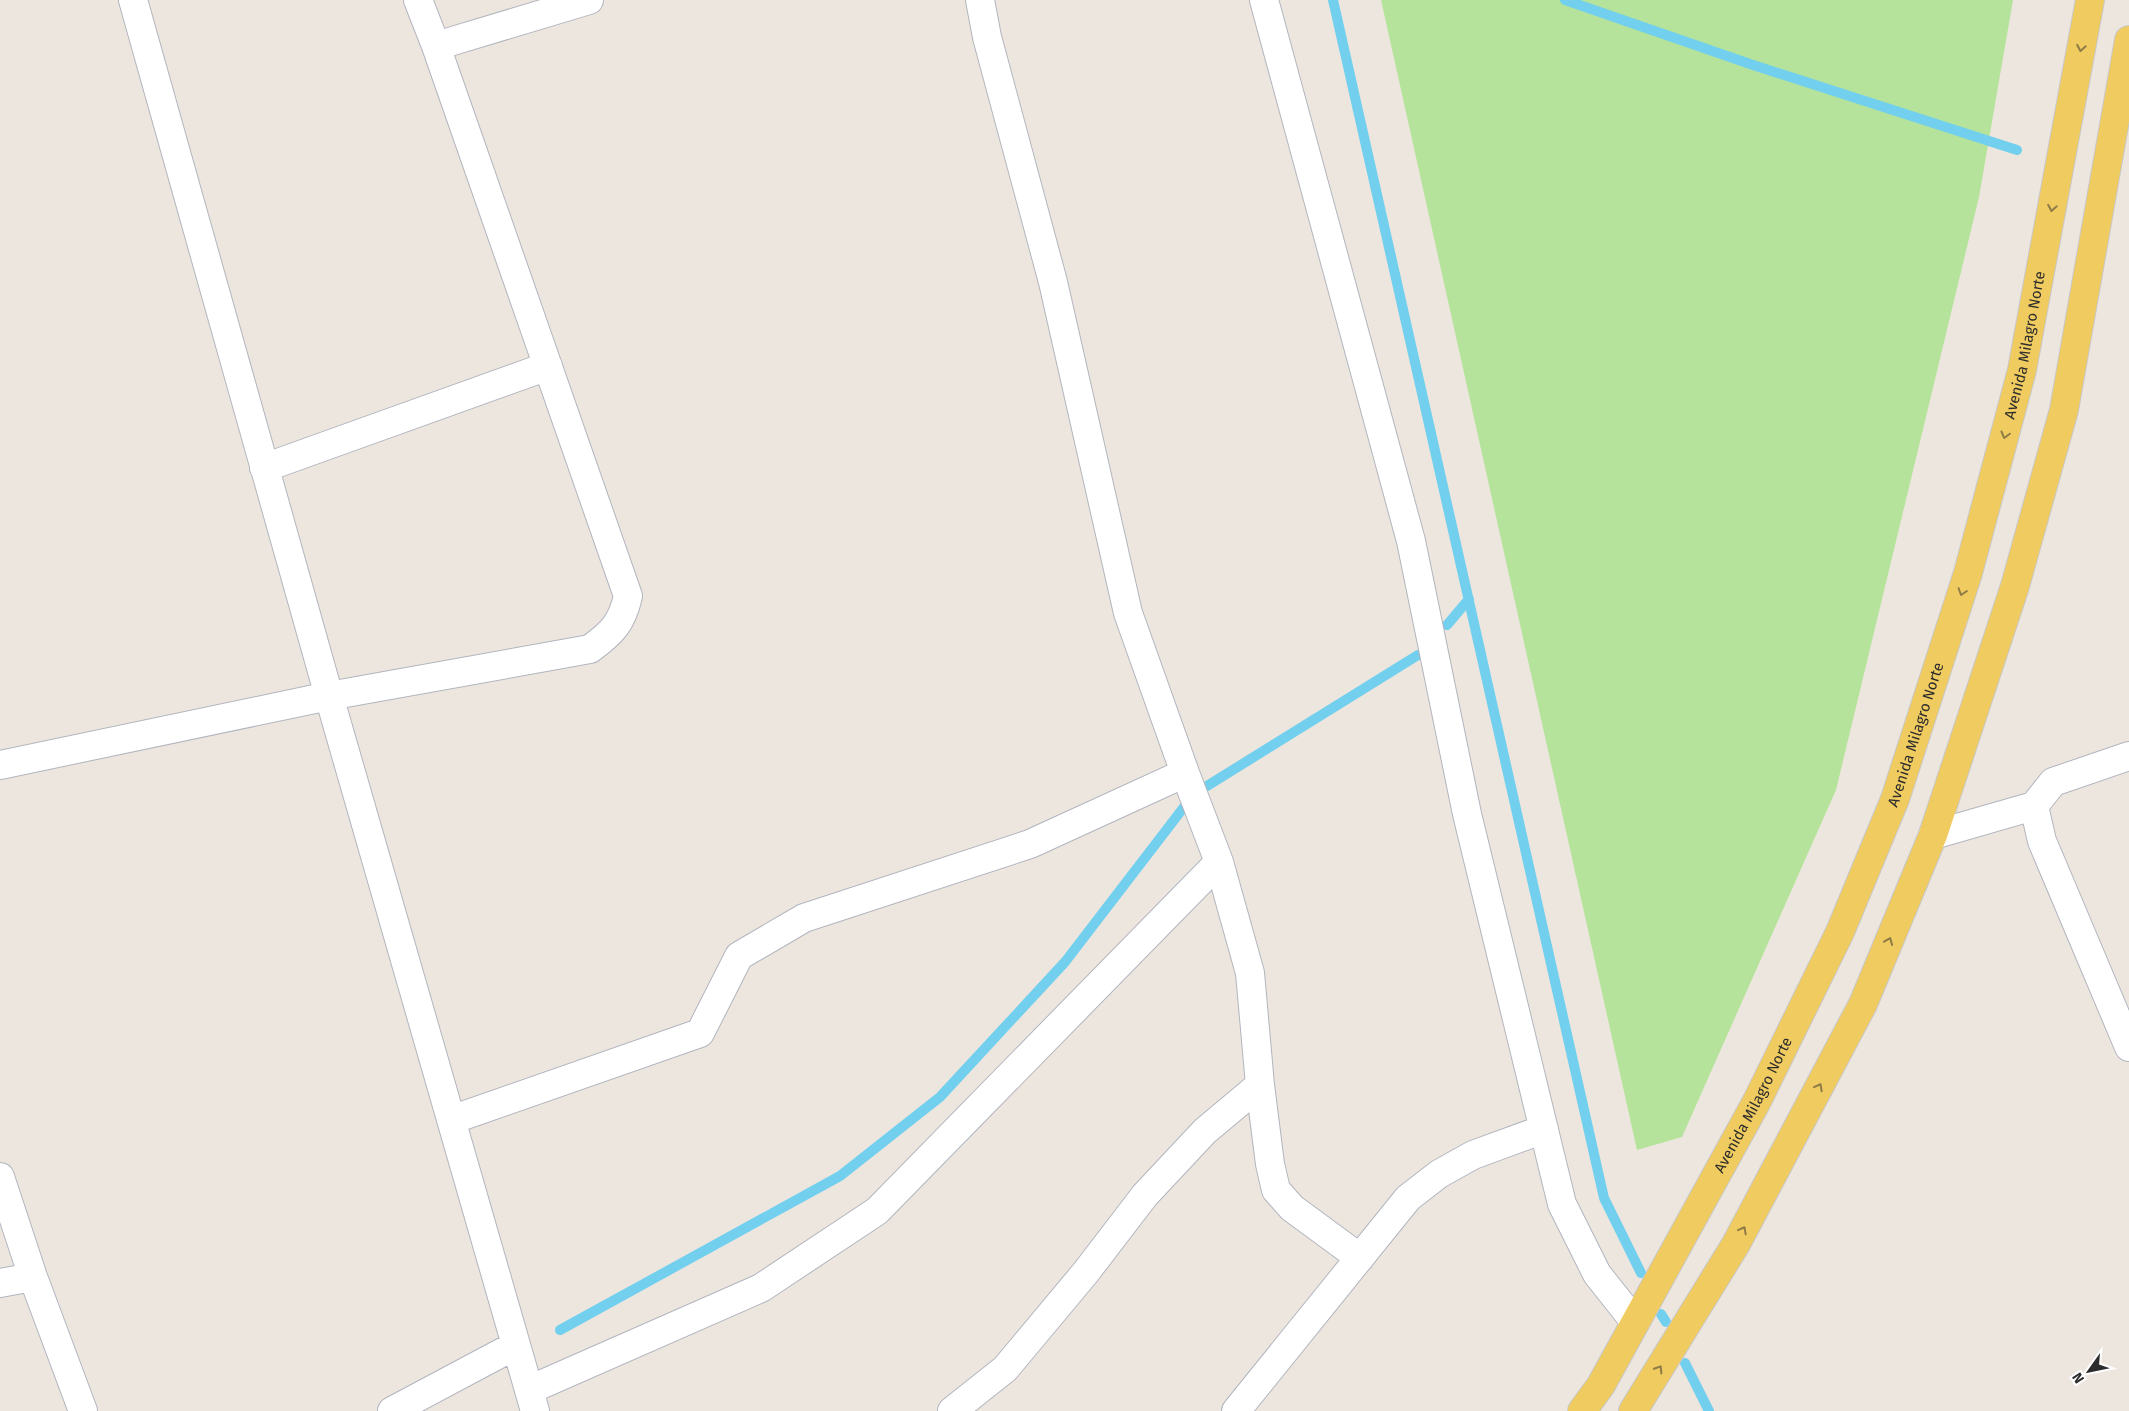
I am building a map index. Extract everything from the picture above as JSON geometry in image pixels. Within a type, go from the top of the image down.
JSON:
[{"type":"main road","name":"Avenida Milagro Norte","points":[[1582,1411],[1601,1385],[1758,1101],[1840,932],[1895,799],[1968,573],[2022,370],[2090,0]]},
{"type":"main road","points":[[1633,1411],[1736,1244],[1863,1004],[1933,834],[2015,586],[2064,410],[2129,40]]},
{"type":"street","points":[[133,0],[264,468],[532,1400],[761,1288],[877,1211],[1219,862]]},
{"type":"street","points":[[0,765],[329,696],[590,649],[611,634],[625,611],[628,596],[436,46],[418,0]]},
{"type":"street","points":[[436,46],[589,0]]},
{"type":"street","points":[[980,0],[987,37],[1053,282],[1128,614],[1184,773],[1219,862],[1250,973],[1260,1085],[1270,1164],[1276,1190],[1292,1208],[1360,1258]]},
{"type":"street","points":[[1264,0],[1411,541],[1467,814],[1562,1204],[1597,1274],[1635,1322]]},
{"type":"street","points":[[264,468],[548,366]]},
{"type":"street","points":[[1933,834],[2034,806],[2053,782],[2129,756]]},
{"type":"street","points":[[451,1120],[700,1033],[739,956],[804,918],[1030,844],[1184,773]]},
{"type":"street","points":[[2034,806],[2042,840],[2129,1047]]},
{"type":"street","points":[[952,1411],[1005,1369],[1086,1272],[1145,1195],[1205,1131],[1260,1085]]},
{"type":"street","points":[[1236,1411],[1408,1198],[1438,1174],[1472,1155],[1544,1129]]},
{"type":"street","points":[[0,1177],[5,1210],[33,1277],[83,1411]]},
{"type":"street","points":[[0,1283],[33,1277]]},
{"type":"street","points":[[392,1411],[516,1345]]},
{"type":"green space","points":[[1381,0],[2013,0],[1979,197],[1836,790],[1682,1137],[1637,1150]]},
{"type":"waterway","points":[[1333,0],[1604,1198],[1641,1273]]},
{"type":"waterway","points":[[1565,0],[1753,65],[2017,150]]},
{"type":"waterway","points":[[1447,625],[1469,599]]},
{"type":"waterway","points":[[1207,786],[1418,655]]},
{"type":"waterway","points":[[560,1330],[840,1176],[940,1097],[1065,962],[1184,807]]},
{"type":"waterway","points":[[1661,1314],[1666,1322]]},
{"type":"waterway","points":[[1685,1363],[1709,1411]]}]
